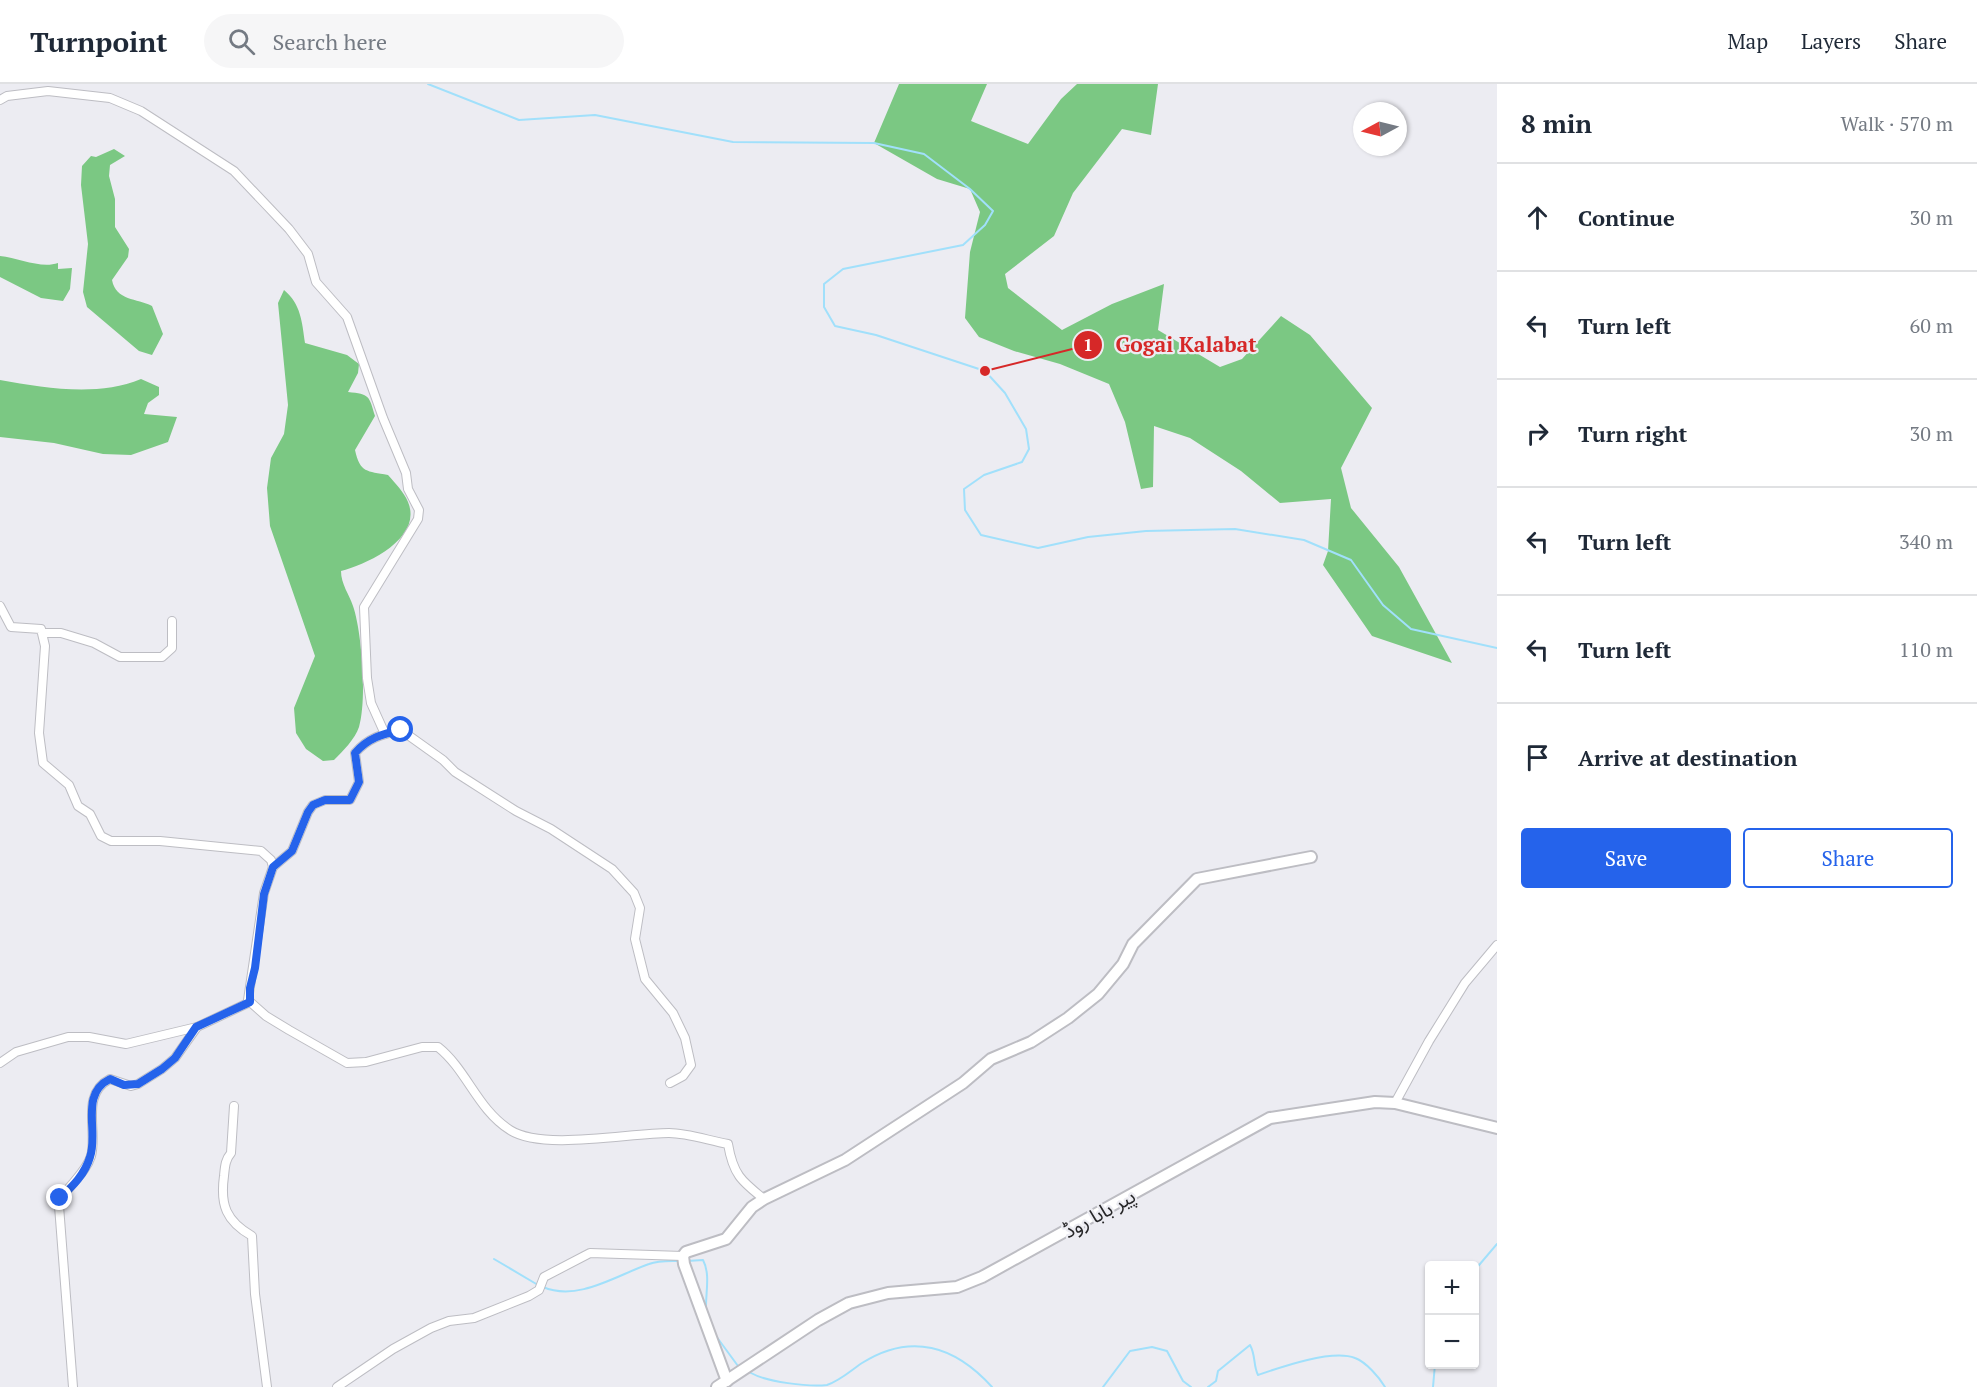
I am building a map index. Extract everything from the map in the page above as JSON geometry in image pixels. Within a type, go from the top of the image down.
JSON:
[{"type":"street","points":[[0,100],[7,96],[48,91],[110,98],[141,111],[234,171],[289,229],[308,254],[316,282],[347,317],[383,418],[406,473],[408,489],[420,510],[418,519],[364,607],[370,703],[385,734]]},
{"type":"street","points":[[0,606],[11,627],[41,629],[43,633],[45,646],[39,733],[43,763],[69,785],[74,800],[90,814],[101,837],[111,841],[160,841],[261,851],[271,860],[273,867]]},
{"type":"street","points":[[43,633],[61,633],[94,643],[120,657],[152,659],[162,657],[172,648],[172,621]]},
{"type":"street","points":[[250,1002],[264,894],[273,867],[292,851],[313,805],[325,800],[350,800],[359,782],[355,753],[364,743],[401,730],[443,760],[455,772],[516,811],[551,829],[612,869],[634,893],[640,908],[635,939],[645,979],[673,1013],[685,1038],[691,1065],[683,1076],[670,1083]]},
{"type":"street","points":[[683,1257],[687,1251],[726,1239],[752,1207],[764,1199],[845,1160],[963,1083],[991,1059],[1031,1042],[1068,1018],[1098,994],[1122,964],[1133,944],[1197,879],[1311,857]]},
{"type":"street","points":[[1395,1103],[1428,1041],[1466,983],[1497,945]]},
{"type":"street","points":[[250,1002],[289,1030],[347,1063],[366,1062],[422,1047],[438,1047],[453,1058],[486,1110],[510,1130],[534,1139],[671,1133],[728,1144],[731,1163],[740,1181],[764,1199]]},
{"type":"street","points":[[0,1063],[16,1052],[68,1037],[89,1037],[126,1044],[196,1027],[250,1002]]},
{"type":"street","points":[[73,1387],[59,1206],[60,1198],[79,1179],[91,1155],[93,1102],[96,1091],[110,1079],[131,1086],[162,1069],[175,1058],[196,1027]]},
{"type":"street","name":"پیر بابا روڈ","points":[[717,1387],[818,1320],[849,1303],[888,1293],[957,1287],[982,1277],[1270,1118],[1375,1102],[1395,1103],[1497,1128]]},
{"type":"street","points":[[234,1106],[231,1153],[226,1159],[222,1202],[236,1227],[252,1236],[255,1294],[267,1387]]},
{"type":"street","points":[[337,1387],[393,1348],[431,1328],[449,1321],[474,1318],[497,1310],[539,1290],[544,1277],[590,1253],[683,1257]]},
{"type":"street","points":[[683,1257],[727,1381]]},
{"type":"green space","points":[[899,84],[987,84],[971,121],[1028,144],[1061,99],[1077,84],[1158,84],[1151,135],[1122,129],[1073,193],[1054,236],[1005,274],[1008,288],[1062,330],[1112,304],[1164,284],[1158,330],[1220,367],[1242,359],[1281,316],[1310,335],[1372,408],[1341,468],[1351,508],[1399,567],[1452,663],[1372,636],[1323,565],[1328,551],[1331,499],[1280,503],[1241,471],[1190,438],[1154,426],[1153,487],[1141,489],[1125,422],[1109,384],[1060,364],[1014,351],[979,337],[965,318],[970,252],[980,212],[970,189],[937,179],[874,143]]},
{"type":"green space","points":[[114,149],[125,156],[110,165],[109,176],[115,199],[115,227],[129,249],[128,257],[112,280],[114,287],[122,295],[152,306],[163,334],[152,355],[139,351],[87,307],[83,292],[88,244],[81,185],[82,166],[91,156],[96,157]]},
{"type":"green space","points":[[0,256],[44,265],[58,263],[58,269],[72,268],[70,289],[63,301],[41,298],[0,277]]},
{"type":"green space","points":[[284,290],[297,307],[302,321],[305,343],[347,355],[359,364],[358,373],[348,392],[368,397],[375,416],[355,450],[357,458],[366,470],[388,475],[406,498],[411,515],[408,527],[401,538],[390,547],[378,556],[341,571],[359,632],[363,700],[359,727],[348,745],[334,760],[323,761],[306,749],[296,733],[294,708],[315,656],[270,526],[267,488],[271,458],[284,434],[288,405],[278,303]]},
{"type":"green space","points":[[141,379],[159,387],[159,395],[148,403],[144,414],[177,417],[168,442],[131,455],[103,454],[54,443],[0,437],[0,380],[53,388],[89,389],[124,385]]},
{"type":"waterway","points":[[428,84],[519,120],[595,115],[733,142],[874,143],[924,154],[970,189],[993,211],[985,225],[963,245],[843,269],[824,284],[824,307],[835,326],[876,335],[985,371],[1005,393],[1026,429],[1029,449],[1022,462],[984,475],[964,489],[965,510],[981,535],[1038,548],[1088,537],[1146,531],[1235,529],[1304,540],[1351,560],[1383,605],[1411,629],[1497,648]]},
{"type":"waterway","points":[[1479,1265],[1497,1244]]},
{"type":"waterway","points":[[494,1259],[538,1285]]},
{"type":"waterway","points":[[687,1261],[703,1260],[707,1279],[706,1312]]},
{"type":"waterway","points":[[543,1287],[556,1291],[583,1289],[653,1263],[681,1261]]},
{"type":"waterway","points":[[716,1336],[738,1366]]},
{"type":"waterway","points":[[1208,1387],[1216,1381],[1218,1371],[1250,1345],[1258,1375],[1306,1360],[1345,1356],[1363,1363],[1376,1374],[1385,1387]]},
{"type":"waterway","points":[[751,1373],[788,1383],[827,1385],[880,1353],[915,1346],[948,1353],[978,1373],[992,1387]]},
{"type":"waterway","points":[[1103,1387],[1130,1351],[1152,1347],[1167,1351],[1183,1381],[1191,1387]]},
{"type":"waterway","points":[[1433,1387],[1435,1369]]},
{"type":"place","name":"Gogai Kalabat","points":[[985,371]]},
{"type":"route","points":[[60,1198],[79,1179],[91,1155],[93,1102],[96,1091],[103,1083],[110,1079],[124,1085],[138,1084],[175,1058],[196,1027],[214,1021],[250,1002],[248,1000],[255,968],[264,894],[273,867],[292,851],[313,805],[325,800],[350,800],[359,782],[355,753],[364,743],[379,735],[401,730]]}]
